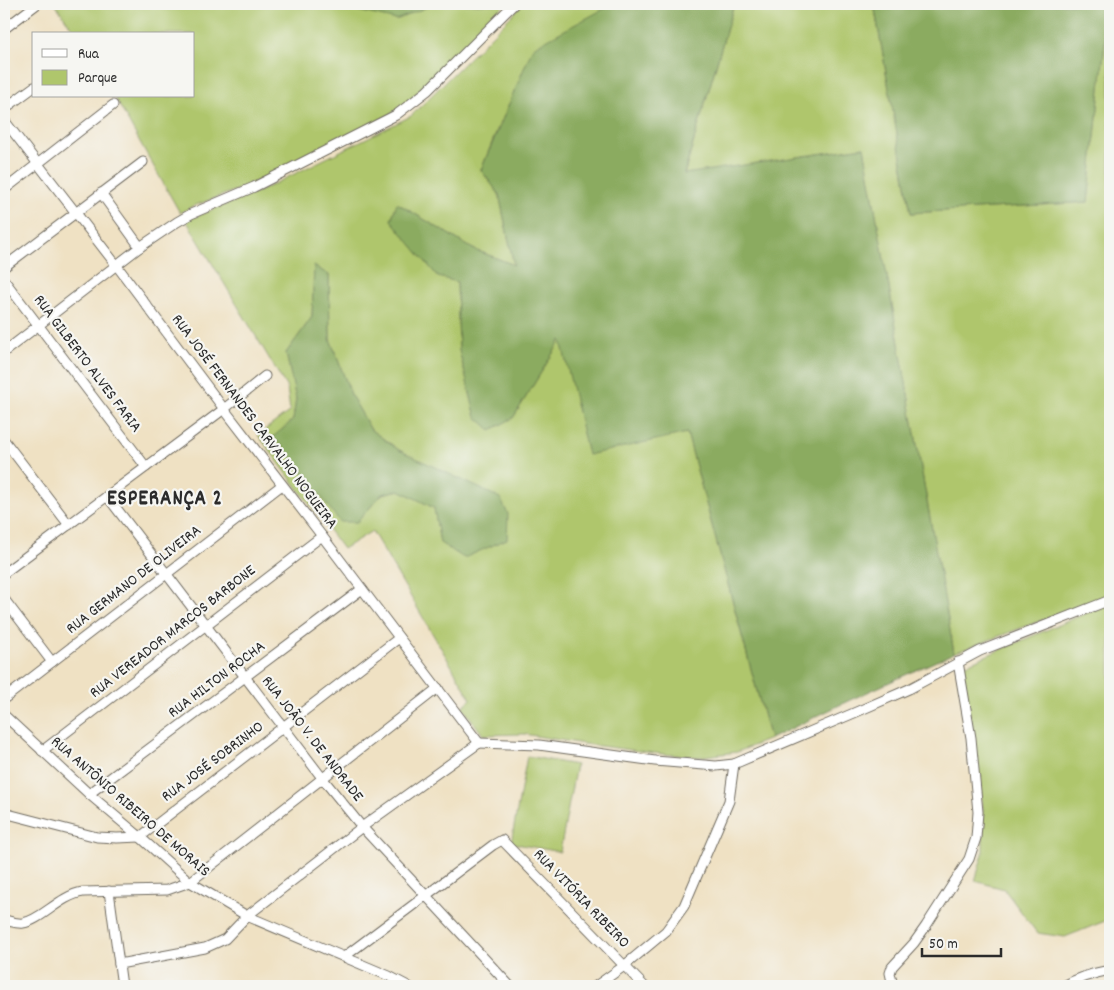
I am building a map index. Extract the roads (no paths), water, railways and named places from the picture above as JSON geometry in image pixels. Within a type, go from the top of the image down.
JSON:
[{"type":"street","points":[[4,29],[37,4]]},
{"type":"street","points":[[4,352],[140,247],[191,214],[254,187],[396,115],[427,90],[514,4]]},
{"type":"street","points":[[4,109],[32,88]]},
{"type":"street","points":[[4,190],[113,105]]},
{"type":"street","name":"RUA JOSÉ FERNANDES CARVALHO NOGUEIRA","points":[[4,120],[479,743]]},
{"type":"street","points":[[4,266],[143,162]]},
{"type":"street","points":[[101,193],[140,247]]},
{"type":"street","name":"RUA GILBERTO ALVES FARIA","points":[[4,280],[146,466]]},
{"type":"street","points":[[4,573],[224,409],[265,376]]},
{"type":"street","points":[[4,440],[69,525]]},
{"type":"street","name":"RUA GERMANO DE OLIVEIRA","points":[[4,698],[282,485]]},
{"type":"street","name":"RUA JOÃO V. DE ANDRADE","points":[[108,496],[323,779],[362,827],[510,986]]},
{"type":"street","name":"RUA VEREADOR MARCOS BARBONE","points":[[42,751],[322,536]]},
{"type":"street","name":"RUA HILTON ROCHA","points":[[89,794],[362,589]]},
{"type":"street","points":[[4,599],[52,662]]},
{"type":"street","points":[[119,964],[205,948],[225,939],[248,916],[362,827],[479,743],[539,745],[664,762],[716,766],[734,764],[891,697],[980,651],[1110,600]]},
{"type":"street","name":"RUA JOSÉ SOBRINHO","points":[[140,836],[284,728],[399,638]]},
{"type":"street","points":[[893,986],[890,973],[892,966],[914,943],[970,859],[976,838],[978,812],[971,738],[958,662]]},
{"type":"street","points":[[4,920],[25,923],[73,894],[83,892],[167,890],[190,882],[438,688]]},
{"type":"street","name":"RUA ANTÔNIO RIBEIRO DE MORAIS","points":[[4,715],[89,794],[140,836],[190,882],[248,916],[408,986]]},
{"type":"street","points":[[596,986],[624,966],[666,931],[684,906],[729,801],[734,764]]},
{"type":"street","points":[[4,813],[97,837],[140,836]]},
{"type":"street","name":"RUA VITÓRIA RIBEIRO","points":[[426,895],[493,844],[502,840],[505,841],[644,986]]},
{"type":"street","points":[[110,891],[122,986]]},
{"type":"street","points":[[344,957],[426,895]]},
{"type":"street","points":[[1064,986],[1089,974],[1110,970]]},
{"type":"district","name":"ESPERANÇA 2","points":[[165,500]]}]
